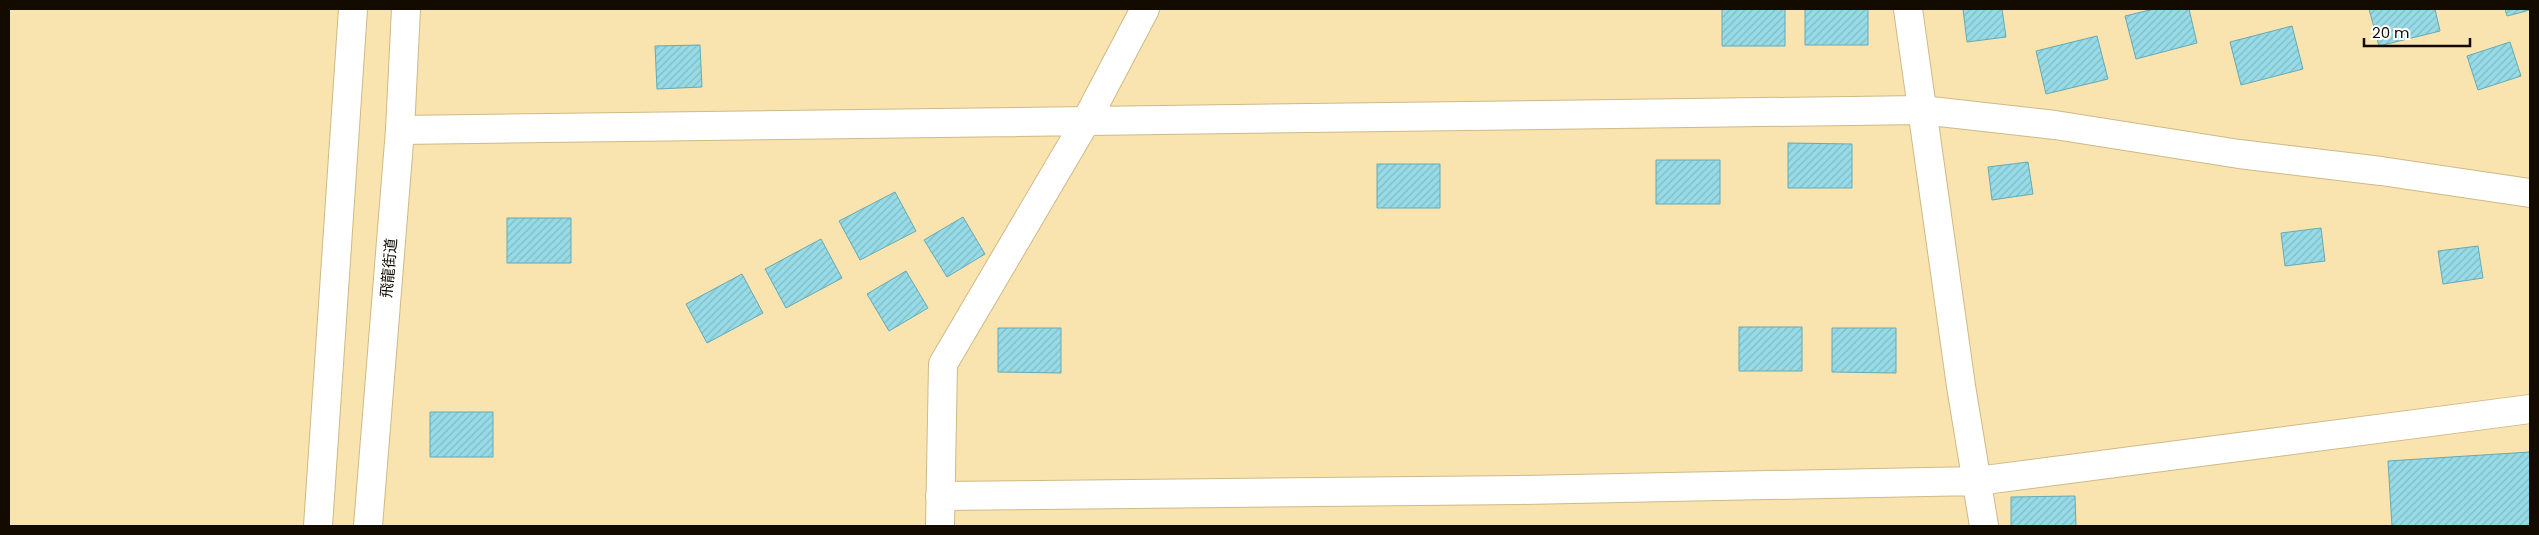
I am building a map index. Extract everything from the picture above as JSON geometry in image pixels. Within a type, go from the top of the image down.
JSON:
[{"type":"main road","points":[[318,526],[353,9]]},
{"type":"main road","name":"飛龍街道","points":[[368,526],[400,130],[406,9]]},
{"type":"main road","points":[[940,526],[943,364],[1086,121],[1145,9]]},
{"type":"main road","points":[[1908,9],[1961,386],[1984,526]]},
{"type":"main road","points":[[400,130],[1922,110],[2055,125],[2239,154],[2381,171],[2530,193]]},
{"type":"main road","points":[[940,496],[1529,490],[1977,481],[2530,409]]},
{"type":"building","points":[[1722,9],[1785,9],[1785,46],[1722,46]]},
{"type":"building","points":[[1805,9],[1868,9],[1868,45],[1805,45]]},
{"type":"building","points":[[1963,9],[2002,9],[2006,37],[1967,42]]},
{"type":"building","points":[[2154,9],[2189,9],[2197,43],[2136,59],[2125,16]]},
{"type":"building","points":[[2369,9],[2435,9],[2440,31],[2379,46]]},
{"type":"building","points":[[2505,9],[2530,9],[2530,10],[2507,16]]},
{"type":"building","points":[[2292,26],[2303,69],[2241,85],[2230,42]]},
{"type":"building","points":[[2097,36],[2108,79],[2046,94],[2036,51]]},
{"type":"building","points":[[2510,42],[2521,76],[2478,90],[2467,56]]},
{"type":"building","points":[[700,45],[702,87],[657,89],[655,46]]},
{"type":"building","points":[[1788,143],[1852,144],[1852,188],[1788,188]]},
{"type":"building","points":[[1656,160],[1720,160],[1720,204],[1656,204]]},
{"type":"building","points":[[2028,162],[2033,194],[1992,200],[1988,167]]},
{"type":"building","points":[[1377,164],[1440,164],[1440,208],[1377,208]]},
{"type":"building","points":[[895,192],[916,231],[860,260],[839,221]]},
{"type":"building","points":[[963,217],[985,254],[947,277],[924,240]]},
{"type":"building","points":[[507,218],[571,218],[571,263],[507,263]]},
{"type":"building","points":[[2321,228],[2325,261],[2285,266],[2281,233]]},
{"type":"building","points":[[821,239],[842,278],[786,308],[765,269]]},
{"type":"building","points":[[2478,246],[2483,278],[2443,284],[2438,251]]},
{"type":"building","points":[[906,271],[928,308],[889,331],[867,294]]},
{"type":"building","points":[[742,274],[763,313],[707,343],[686,304]]},
{"type":"building","points":[[1739,327],[1802,327],[1802,371],[1739,371]]},
{"type":"building","points":[[998,328],[1061,328],[1061,373],[998,372]]},
{"type":"building","points":[[1832,328],[1896,328],[1896,373],[1832,372]]},
{"type":"building","points":[[430,412],[493,412],[493,457],[430,457]]},
{"type":"building","points":[[2530,452],[2530,526],[2392,526],[2388,461]]},
{"type":"building","points":[[2075,496],[2076,526],[2011,526],[2011,497]]}]
